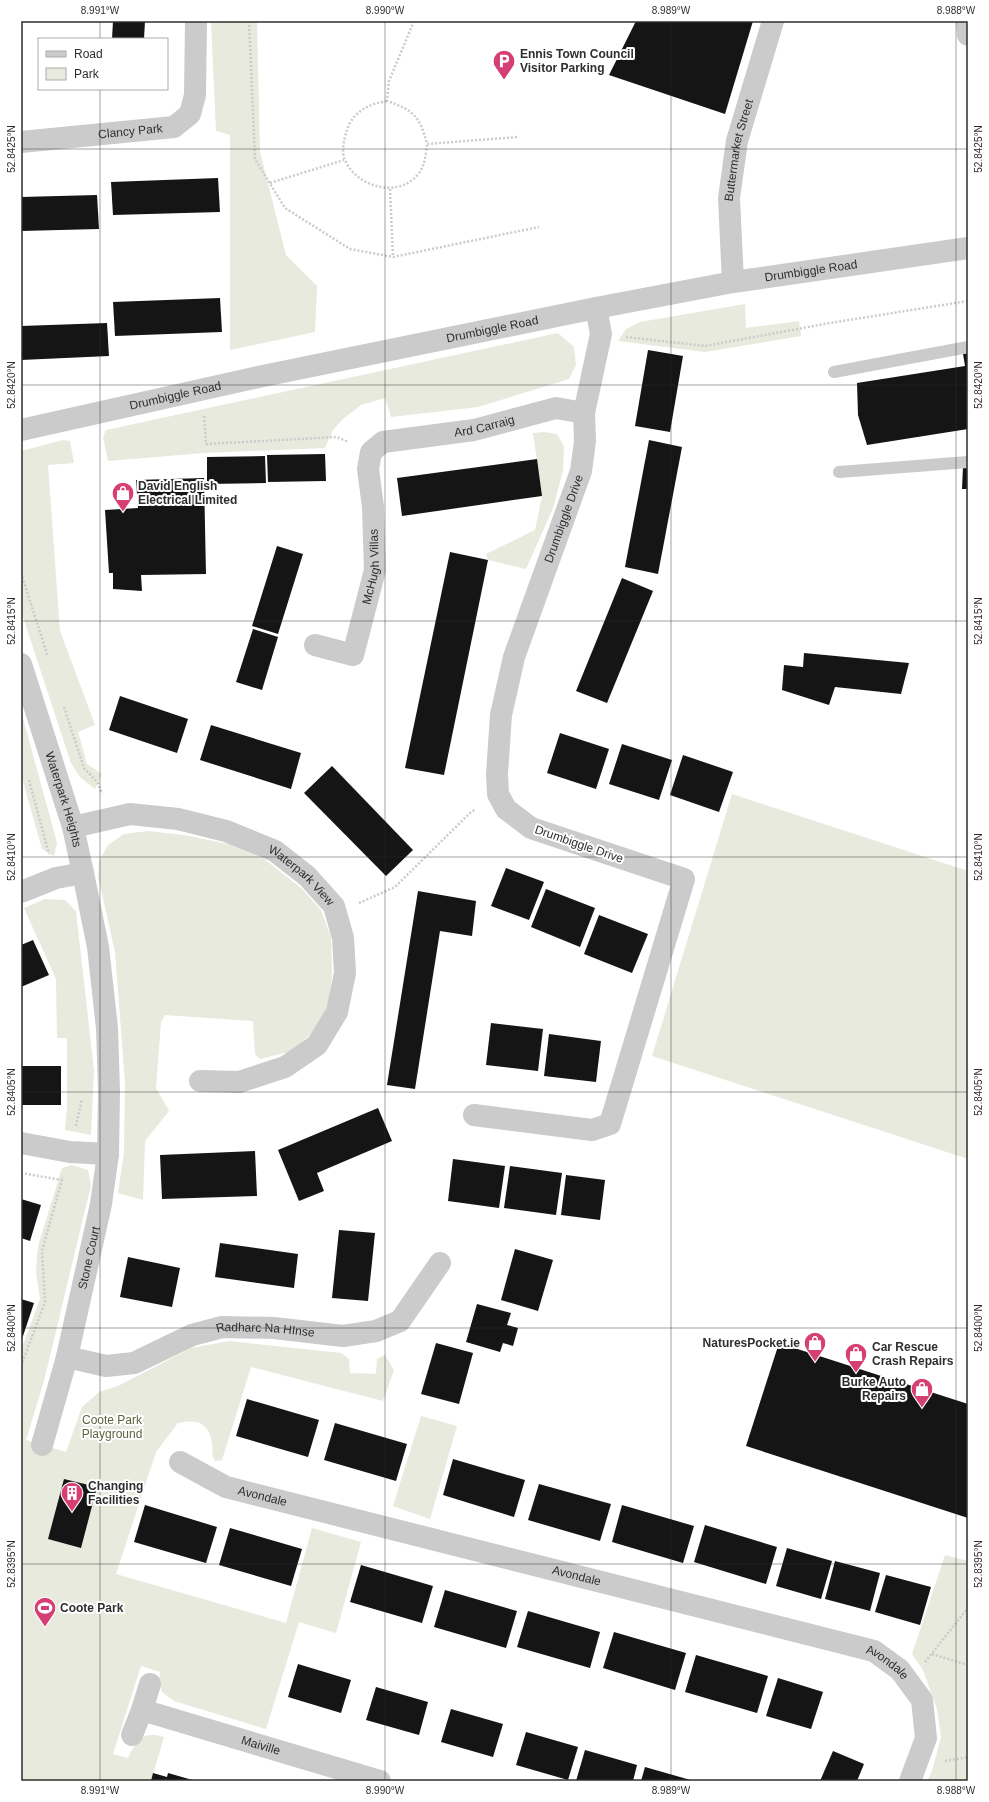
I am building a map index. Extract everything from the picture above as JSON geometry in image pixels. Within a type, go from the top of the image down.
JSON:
[{"type":"street","name":"Clancy Park","points":[[21,142],[174,127],[190,114],[195,95],[196,21]]},
{"type":"street","name":"Buttermarket Street","points":[[733,282],[729,198],[736,141],[773,21]]},
{"type":"street","points":[[967,21],[968,35]]},
{"type":"street","name":"Drumbiggle Road","points":[[21,430],[263,376],[596,308],[733,282],[968,248]]},
{"type":"street","name":"Drumbiggle Drive","points":[[474,1115],[592,1130],[610,1124],[684,879],[531,828],[506,809],[498,794],[497,774],[501,715],[514,657],[581,472],[585,441],[584,413],[601,334],[596,308]]},
{"type":"street","name":"Ard Carraig","points":[[377,447],[474,430],[556,408],[584,413]]},
{"type":"street","name":"McHugh Villas","points":[[315,644],[353,655],[375,570],[373,507],[368,469],[377,447]]},
{"type":"street","name":"Waterpark Heights","points":[[21,664],[72,827],[83,873]]},
{"type":"street","name":"Waterpark View","points":[[72,827],[130,814],[178,819],[226,831],[275,850],[307,876],[334,906],[344,938],[345,973],[337,1012],[317,1045],[285,1067],[239,1082],[200,1081]]},
{"type":"street","points":[[21,892],[56,878],[83,873],[98,947],[107,1028],[109,1091],[108,1154],[70,1152],[21,1143]]},
{"type":"street","name":"Stone Court","points":[[42,1445],[67,1357],[101,1204],[108,1154]]},
{"type":"street","name":"Radharc Na HInse","points":[[67,1357],[106,1366],[134,1362],[192,1335],[222,1327],[274,1328],[343,1336],[376,1331],[400,1321],[440,1263]]},
{"type":"street","name":"Avondale","points":[[180,1462],[226,1488],[874,1651],[900,1670],[922,1700],[926,1738],[910,1781]]},
{"type":"street","points":[[132,1734],[142,1710],[150,1684]]},
{"type":"street","name":"Maiville","points":[[142,1710],[380,1781]]},
{"type":"lane","points":[[834,372],[968,347]]},
{"type":"lane","points":[[839,472],[968,462]]},
{"type":"path","points":[[249,21],[255,159],[285,208],[350,249],[393,257],[539,227]]},
{"type":"path","points":[[387,101],[389,81],[414,21]]},
{"type":"path","points":[[387,101],[402,106],[416,115],[423,126],[427,144],[426,158],[418,173],[408,182],[390,189],[369,184],[356,174],[344,160],[344,138],[351,119],[365,108],[375,103],[387,101]]},
{"type":"path","points":[[427,144],[518,137]]},
{"type":"path","points":[[270,183],[344,160]]},
{"type":"path","points":[[390,189],[393,257]]},
{"type":"path","points":[[601,334],[705,346],[830,322],[968,301]]},
{"type":"path","points":[[197,417],[204,416],[206,444],[337,437],[377,447]]},
{"type":"path","points":[[21,573],[50,663]]},
{"type":"path","points":[[62,701],[84,768],[98,783],[109,818]]},
{"type":"path","points":[[27,774],[56,878]]},
{"type":"path","points":[[336,913],[395,887],[470,813],[498,794]]},
{"type":"path","points":[[21,1365],[45,1302],[42,1251],[70,1152],[83,1092]]},
{"type":"path","points":[[21,1173],[62,1180]]},
{"type":"path","points":[[909,1683],[967,1613],[968,1608]]},
{"type":"path","points":[[932,1654],[968,1665]]},
{"type":"green space","points":[[211,21],[257,21],[260,152],[286,255],[317,286],[315,332],[230,350],[230,135],[216,131]]},
{"type":"green space","points":[[745,304],[746,328],[799,321],[801,336],[705,352],[618,341],[626,329],[640,322]]},
{"type":"green space","points":[[558,333],[574,347],[576,365],[569,379],[478,407],[391,417],[385,398],[361,405],[343,419],[333,430],[325,448],[204,453],[108,461],[103,437],[106,430]]},
{"type":"green space","points":[[544,432],[557,434],[564,447],[563,471],[553,508],[526,569],[488,560],[486,554],[535,530],[542,496],[533,433]]},
{"type":"green space","points":[[63,440],[70,441],[74,463],[48,465],[60,631],[95,725],[78,732],[87,764],[102,774],[95,789],[80,777],[71,763],[21,611],[21,451]]},
{"type":"green space","points":[[21,711],[57,843],[54,856],[42,849],[21,774]]},
{"type":"green space","points":[[732,794],[968,871],[968,1159],[652,1056]]},
{"type":"green space","points":[[148,831],[184,835],[228,844],[264,859],[301,888],[321,910],[331,937],[332,974],[329,1003],[315,1030],[292,1051],[260,1059],[255,1054],[253,1021],[165,1015],[161,1022],[156,1088],[169,1111],[145,1141],[143,1200],[118,1193],[124,1152],[125,1083],[115,952],[98,876],[99,861],[108,845],[124,834]]},
{"type":"green space","points":[[45,899],[65,900],[76,911],[94,1071],[91,1135],[65,1130],[67,1107],[67,1038],[57,1038],[56,979],[24,908]]},
{"type":"green space","name":"Coote Park Playground","points":[[72,1165],[88,1170],[91,1185],[44,1381],[26,1440],[66,1452],[82,1407],[99,1392],[118,1386],[191,1348],[229,1341],[341,1353],[349,1359],[350,1373],[376,1374],[377,1359],[385,1355],[394,1370],[383,1401],[251,1367],[222,1460],[215,1461],[214,1459],[212,1443],[208,1430],[205,1426],[190,1421],[178,1423],[156,1452],[116,1574],[286,1623],[312,1528],[361,1542],[336,1633],[299,1622],[266,1729],[174,1701],[162,1692],[159,1680],[160,1672],[141,1666],[113,1754],[128,1758],[134,1747],[143,1737],[153,1735],[164,1737],[151,1781],[21,1781],[21,1350],[40,1299],[36,1273],[39,1243],[62,1168]]},
{"type":"green space","points":[[421,1416],[457,1426],[430,1519],[393,1506]]},
{"type":"green space","points":[[945,1555],[968,1561],[968,1781],[927,1781],[932,1771],[941,1737],[937,1709],[923,1670],[912,1654]]},
{"type":"building","points":[[113,21],[145,21],[144,38],[112,38]]},
{"type":"building","points":[[636,21],[753,21],[725,114],[609,75]]},
{"type":"building","points":[[218,178],[220,212],[113,215],[111,182]]},
{"type":"building","points":[[97,195],[99,229],[21,231],[21,197]]},
{"type":"building","points":[[220,298],[222,332],[115,336],[113,302]]},
{"type":"building","points":[[107,323],[109,356],[21,360],[21,326]]},
{"type":"building","points":[[648,350],[683,356],[670,432],[635,426]]},
{"type":"building","points":[[968,353],[968,429],[867,445],[858,415],[857,383],[965,366],[963,354]]},
{"type":"building","points":[[649,440],[682,447],[658,574],[625,567]]},
{"type":"building","points":[[325,454],[326,481],[268,482],[267,455]]},
{"type":"building","points":[[265,456],[266,483],[207,484],[207,457]]},
{"type":"building","points":[[537,459],[542,496],[402,516],[397,478]]},
{"type":"building","points":[[963,466],[968,466],[968,489],[962,489]]},
{"type":"building","points":[[204,478],[206,574],[141,575],[142,591],[113,589],[113,573],[109,573],[105,510],[138,508],[136,480]]},
{"type":"building","points":[[277,546],[303,554],[278,634],[252,626]]},
{"type":"building","points":[[450,552],[488,560],[444,775],[405,768]]},
{"type":"building","points":[[622,578],[653,591],[607,703],[576,691]]},
{"type":"building","points":[[253,629],[278,637],[262,690],[236,682]]},
{"type":"building","points":[[804,653],[909,663],[901,694],[835,687],[829,705],[782,690],[784,665],[803,667]]},
{"type":"building","points":[[120,696],[188,719],[177,753],[109,730]]},
{"type":"building","points":[[211,725],[301,753],[291,789],[200,760]]},
{"type":"building","points":[[560,733],[609,749],[596,789],[547,773]]},
{"type":"building","points":[[622,744],[672,760],[659,800],[609,784]]},
{"type":"building","points":[[683,755],[733,772],[719,812],[670,795]]},
{"type":"building","points":[[332,766],[413,850],[386,876],[304,793]]},
{"type":"building","points":[[506,868],[544,882],[529,920],[491,906]]},
{"type":"building","points":[[546,889],[595,908],[580,947],[531,927]]},
{"type":"building","points":[[418,891],[476,901],[472,936],[440,931],[415,1089],[387,1085]]},
{"type":"building","points":[[599,915],[648,934],[632,973],[584,954]]},
{"type":"building","points":[[33,940],[49,975],[21,987],[21,945]]},
{"type":"building","points":[[491,1023],[543,1029],[538,1071],[486,1065]]},
{"type":"building","points":[[549,1034],[601,1041],[596,1082],[544,1076]]},
{"type":"building","points":[[21,1066],[61,1066],[61,1105],[21,1105]]},
{"type":"building","points":[[378,1108],[392,1141],[317,1173],[324,1191],[299,1201],[278,1150]]},
{"type":"building","points":[[255,1151],[257,1196],[162,1199],[160,1155]]},
{"type":"building","points":[[453,1159],[505,1166],[499,1208],[448,1201]]},
{"type":"building","points":[[510,1166],[562,1173],[556,1215],[504,1208]]},
{"type":"building","points":[[566,1175],[605,1180],[600,1220],[561,1215]]},
{"type":"building","points":[[21,1199],[41,1205],[30,1241],[21,1238]]},
{"type":"building","points":[[339,1230],[375,1233],[368,1301],[332,1298]]},
{"type":"building","points":[[220,1243],[298,1254],[294,1288],[215,1277]]},
{"type":"building","points":[[515,1249],[553,1260],[538,1311],[501,1300]]},
{"type":"building","points":[[128,1257],[180,1268],[172,1307],[120,1297]]},
{"type":"building","points":[[21,1299],[34,1303],[22,1339],[21,1339]]},
{"type":"building","points":[[477,1304],[511,1313],[507,1325],[518,1328],[513,1346],[503,1343],[500,1352],[466,1342]]},
{"type":"building","points":[[436,1343],[473,1353],[459,1404],[421,1394]]},
{"type":"building","points":[[779,1343],[968,1404],[968,1518],[746,1446]]},
{"type":"building","points":[[247,1399],[319,1420],[308,1457],[236,1436]]},
{"type":"building","points":[[335,1423],[407,1444],[396,1481],[324,1460]]},
{"type":"building","points":[[453,1459],[525,1480],[514,1517],[443,1495]]},
{"type":"building","name":"Changing Facilities","points":[[64,1479],[97,1487],[81,1548],[48,1539]]},
{"type":"building","points":[[539,1484],[611,1504],[600,1541],[528,1520]]},
{"type":"building","points":[[145,1505],[217,1527],[206,1563],[134,1542]]},
{"type":"building","points":[[622,1505],[694,1526],[683,1563],[612,1542]]},
{"type":"building","points":[[705,1525],[777,1547],[766,1584],[694,1562]]},
{"type":"building","points":[[230,1528],[302,1549],[291,1586],[219,1565]]},
{"type":"building","points":[[787,1548],[832,1561],[821,1599],[776,1586]]},
{"type":"building","points":[[835,1561],[880,1573],[870,1611],[825,1599]]},
{"type":"building","points":[[361,1565],[433,1586],[422,1623],[350,1602]]},
{"type":"building","points":[[886,1575],[931,1587],[920,1625],[875,1612]]},
{"type":"building","points":[[445,1590],[517,1611],[506,1648],[434,1627]]},
{"type":"building","points":[[528,1611],[600,1632],[590,1668],[517,1647]]},
{"type":"building","points":[[614,1632],[686,1653],[675,1690],[603,1668]]},
{"type":"building","points":[[696,1655],[768,1676],[757,1713],[685,1692]]},
{"type":"building","points":[[298,1664],[351,1680],[341,1713],[288,1697]]},
{"type":"building","points":[[778,1678],[823,1692],[811,1729],[766,1716]]},
{"type":"building","points":[[376,1687],[428,1702],[419,1735],[366,1720]]},
{"type":"building","points":[[451,1709],[503,1724],[493,1757],[441,1742]]},
{"type":"building","points":[[526,1732],[578,1747],[568,1780],[516,1765]]},
{"type":"building","points":[[585,1750],[637,1765],[633,1781],[576,1781]]},
{"type":"building","points":[[833,1751],[864,1764],[857,1781],[820,1781]]},
{"type":"building","points":[[645,1767],[694,1781],[641,1781]]},
{"type":"building","points":[[153,1773],[167,1777],[168,1773],[196,1781],[151,1781]]},
{"type":"place","name":"Ennis Town Council Visitor Parking","points":[[504,80]]},
{"type":"place","name":"David English Electrical Limited","points":[[123,512]]},
{"type":"place","name":"NaturesPocket.ie","points":[[815,1362]]},
{"type":"place","name":"Car Rescue Crash Repairs","points":[[856,1374]]},
{"type":"place","name":"Burke Auto Repairs","points":[[922,1408]]},
{"type":"place","name":"Changing Facilities","points":[[72,1512]]},
{"type":"place","name":"Coote Park","points":[[45,1628]]}]
